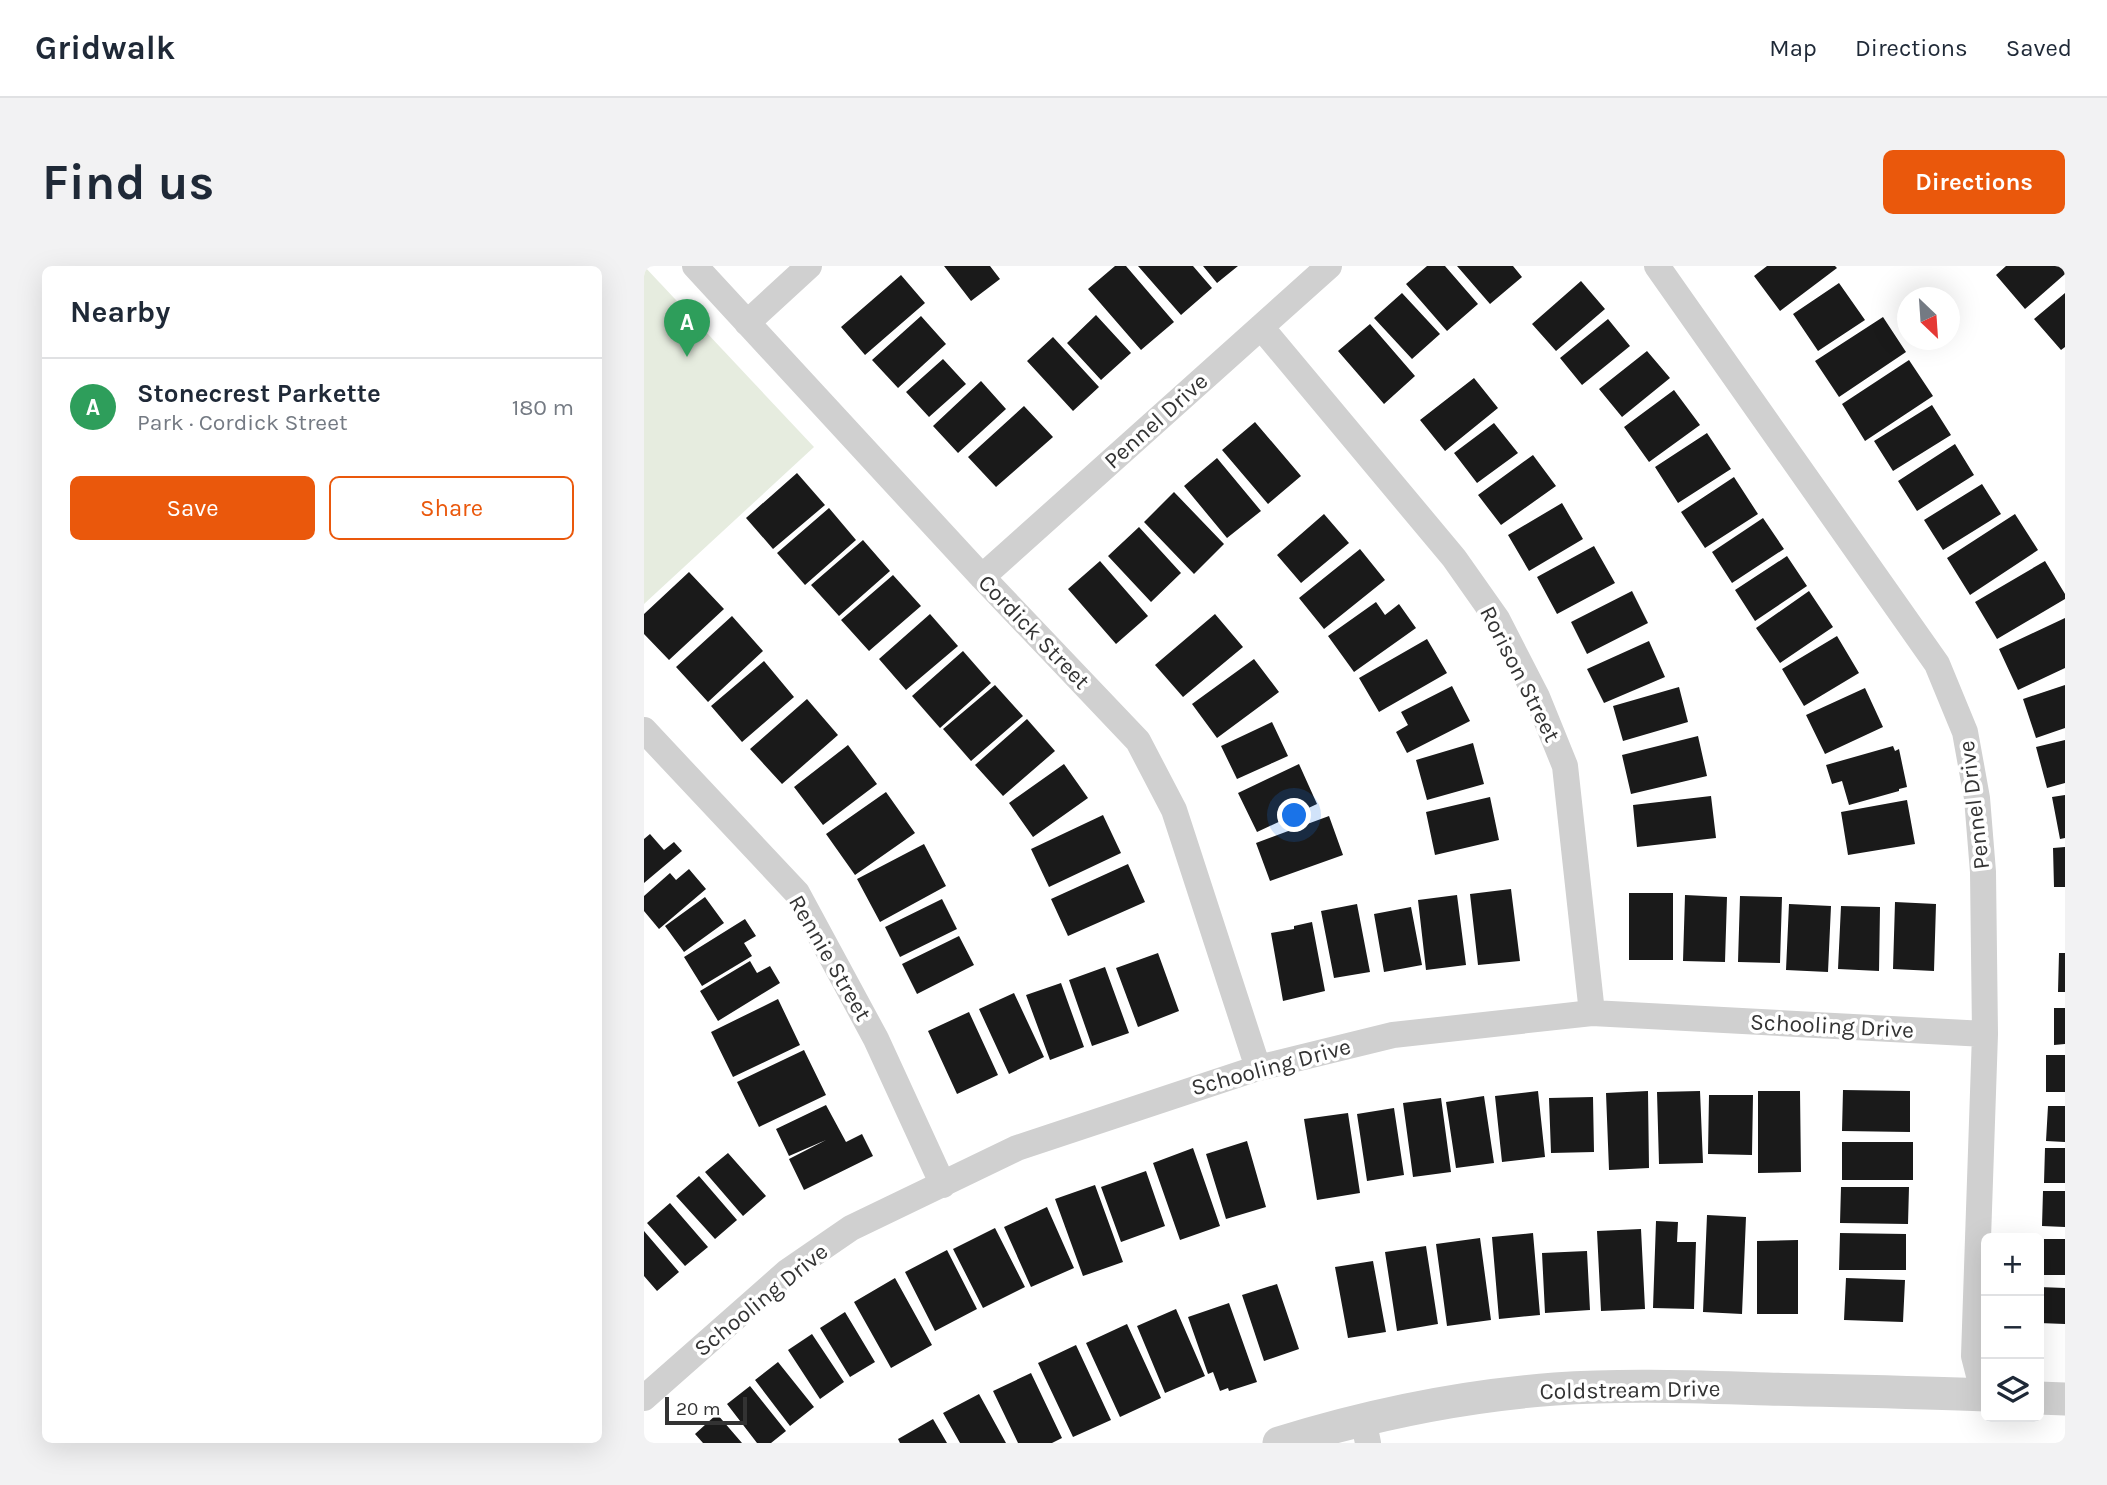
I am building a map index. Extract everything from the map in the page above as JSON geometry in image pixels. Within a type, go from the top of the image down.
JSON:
[{"type":"street","name":"Cordick Street","points":[[695,266],[982,577],[1138,741],[1174,810],[1258,1068]]},
{"type":"street","points":[[747,323],[809,266]]},
{"type":"street","name":"Pennel Drive","points":[[982,577],[1329,266]]},
{"type":"street","name":"Pennel Drive","points":[[1657,266],[1937,664],[1965,732],[1978,798],[1983,872],[1984,1034],[1974,1356],[1981,1381]]},
{"type":"street","name":"Rorison Street","points":[[1261,327],[1454,558],[1497,619],[1537,697],[1565,766],[1592,1013]]},
{"type":"street","name":"Rennie Street","points":[[644,730],[797,894],[876,1039],[943,1185]]},
{"type":"street","name":"Schooling Drive","points":[[644,1398],[787,1272],[851,1228],[1017,1147],[1258,1068],[1393,1035],[1592,1013],[1984,1034]]},
{"type":"street","name":"Coldstream Drive","points":[[1279,1443],[1366,1431],[1503,1394],[1604,1387],[1981,1395]]},
{"type":"street","points":[[2044,1398],[2065,1399]]},
{"type":"shaded area","points":[[644,266],[814,447],[644,604]]},
{"type":"building","points":[[944,266],[990,266],[1000,279],[971,301]]},
{"type":"building","points":[[1115,266],[1126,266],[1174,322],[1141,350],[1088,289]]},
{"type":"building","points":[[1138,266],[1193,266],[1212,288],[1181,315]]},
{"type":"building","points":[[1203,266],[1238,266],[1217,283]]},
{"type":"building","points":[[1427,266],[1445,266],[1478,304],[1447,331],[1406,284]]},
{"type":"building","points":[[1457,266],[1513,266],[1522,277],[1490,304]]},
{"type":"building","points":[[1767,266],[1837,268],[1780,311],[1754,276]]},
{"type":"building","points":[[2006,266],[2065,266],[2065,274],[2025,309],[1996,275]]},
{"type":"building","points":[[901,275],[925,303],[865,355],[841,327]]},
{"type":"building","points":[[1581,281],[1605,309],[1556,351],[1532,324]]},
{"type":"building","points":[[1839,283],[1865,320],[1818,351],[1793,314]]},
{"type":"building","points":[[1402,293],[1440,334],[1412,359],[1374,318]]},
{"type":"building","points":[[2065,293],[2065,347],[2061,350],[2034,319]]},
{"type":"building","points":[[1096,315],[1131,353],[1101,380],[1067,343]]},
{"type":"building","points":[[921,316],[946,344],[898,388],[872,360]]},
{"type":"building","points":[[1883,317],[1897,338],[1897,350],[1906,352],[1839,397],[1815,361]]},
{"type":"building","points":[[1608,319],[1630,346],[1582,385],[1560,358]]},
{"type":"building","points":[[1370,324],[1415,376],[1384,404],[1338,351]]},
{"type":"building","points":[[1053,337],[1099,387],[1073,411],[1027,361]]},
{"type":"building","points":[[1647,351],[1670,378],[1622,417],[1599,389]]},
{"type":"building","points":[[943,359],[966,384],[929,417],[906,392]]},
{"type":"building","points":[[1909,360],[1933,396],[1865,441],[1842,404]]},
{"type":"building","points":[[1474,378],[1498,408],[1445,451],[1420,420]]},
{"type":"building","points":[[981,381],[1006,409],[958,453],[933,426]]},
{"type":"building","points":[[1674,390],[1700,425],[1649,462],[1624,427]]},
{"type":"building","points":[[1932,405],[1951,435],[1893,471],[1874,441]]},
{"type":"building","points":[[1024,406],[1053,437],[996,487],[968,457]]},
{"type":"building","points":[[1255,422],[1301,476],[1268,504],[1222,450]]},
{"type":"building","points":[[1494,423],[1518,453],[1477,483],[1454,453]]},
{"type":"building","points":[[1707,433],[1731,469],[1678,503],[1655,467]]},
{"type":"building","points":[[1955,444],[1974,475],[1917,511],[1898,481]]},
{"type":"building","points":[[1533,455],[1556,486],[1501,525],[1478,495]]},
{"type":"building","points":[[1217,458],[1261,511],[1227,538],[1184,486]]},
{"type":"building","points":[[797,473],[825,505],[773,549],[746,518]]},
{"type":"building","points":[[1734,477],[1758,514],[1705,548],[1681,512]]},
{"type":"building","points":[[1982,484],[2001,514],[1943,550],[1924,520]]},
{"type":"building","points":[[1174,492],[1224,544],[1194,574],[1144,522]]},
{"type":"building","points":[[1562,503],[1583,539],[1529,571],[1508,535]]},
{"type":"building","points":[[829,508],[856,540],[805,585],[777,553]]},
{"type":"building","points":[[1324,514],[1349,543],[1301,583],[1277,555]]},
{"type":"building","points":[[2015,514],[2038,550],[1970,595],[1947,558]]},
{"type":"building","points":[[1763,518],[1784,549],[1732,583],[1712,552]]},
{"type":"building","points":[[1139,527],[1181,573],[1151,602],[1108,556]]},
{"type":"building","points":[[863,540],[890,571],[839,616],[811,585]]},
{"type":"building","points":[[1594,546],[1615,583],[1557,614],[1537,577]]},
{"type":"building","points":[[1360,549],[1385,580],[1324,629],[1299,598]]},
{"type":"building","points":[[1787,556],[1807,586],[1755,621],[1735,590]]},
{"type":"building","points":[[1100,561],[1148,616],[1116,644],[1068,589]]},
{"type":"building","points":[[2045,561],[2065,594],[2065,599],[1997,639],[1975,602]]},
{"type":"building","points":[[689,572],[724,609],[669,660],[644,634],[644,614]]},
{"type":"building","points":[[893,575],[921,606],[869,651],[841,620]]},
{"type":"building","points":[[1632,591],[1648,623],[1587,654],[1571,622]]},
{"type":"building","points":[[1809,591],[1833,627],[1780,663],[1756,628]]},
{"type":"building","points":[[1376,602],[1385,615],[1399,604],[1416,628],[1354,672],[1328,636]]},
{"type":"building","points":[[930,614],[958,646],[906,690],[879,659]]},
{"type":"building","points":[[1215,614],[1243,647],[1183,697],[1155,665]]},
{"type":"building","points":[[732,616],[763,651],[708,702],[676,667]]},
{"type":"building","points":[[2065,618],[2065,668],[2018,690],[1999,649]]},
{"type":"building","points":[[1837,636],[1859,673],[1804,706],[1782,669]]},
{"type":"building","points":[[1427,639],[1447,673],[1379,712],[1359,678]]},
{"type":"building","points":[[1649,641],[1665,677],[1604,703],[1587,669]]},
{"type":"building","points":[[963,651],[991,683],[940,728],[912,696]]},
{"type":"building","points":[[1254,659],[1279,692],[1217,738],[1192,704]]},
{"type":"building","points":[[764,661],[794,697],[742,742],[711,706]]},
{"type":"building","points":[[995,685],[1023,716],[971,761],[943,729]]},
{"type":"building","points":[[2065,685],[2065,728],[2036,738],[2023,699]]},
{"type":"building","points":[[1452,686],[1470,721],[1407,753],[1396,732],[1408,725],[1401,712]]},
{"type":"building","points":[[1679,687],[1688,722],[1623,741],[1613,706]]},
{"type":"building","points":[[1865,688],[1883,727],[1825,754],[1806,715]]},
{"type":"building","points":[[807,699],[838,735],[782,784],[750,749]]},
{"type":"building","points":[[1027,719],[1055,751],[1003,796],[975,765]]},
{"type":"building","points":[[1272,722],[1288,756],[1237,779],[1221,746]]},
{"type":"building","points":[[1698,736],[1707,776],[1631,794],[1622,755]]},
{"type":"building","points":[[2065,740],[2065,783],[2047,788],[2036,747]]},
{"type":"building","points":[[1473,743],[1484,784],[1427,800],[1416,760]]},
{"type":"building","points":[[848,745],[877,784],[823,825],[794,787]]},
{"type":"building","points":[[1893,746],[1895,751],[1899,749],[1907,787],[1849,805],[1842,781],[1832,784],[1826,765]]},
{"type":"building","points":[[1064,764],[1088,798],[1033,837],[1009,803]]},
{"type":"building","points":[[1299,764],[1317,804],[1257,832],[1238,793]]},
{"type":"building","points":[[886,792],[915,833],[855,875],[826,834]]},
{"type":"building","points":[[2065,795],[2065,838],[2060,839],[2052,797]]},
{"type":"building","points":[[1711,796],[1716,838],[1637,847],[1633,805]]},
{"type":"building","points":[[1490,797],[1499,840],[1435,855],[1426,812]]},
{"type":"building","points":[[1907,800],[1915,844],[1848,855],[1841,812]]},
{"type":"building","points":[[1103,815],[1121,853],[1049,887],[1031,849]]},
{"type":"building","points":[[1329,816],[1343,855],[1270,881],[1256,843]]},
{"type":"building","points":[[650,834],[664,850],[674,842],[682,851],[644,883],[644,839]]},
{"type":"building","points":[[924,844],[946,886],[880,922],[857,879]]},
{"type":"building","points":[[2065,847],[2065,887],[2054,887],[2053,848]]},
{"type":"building","points":[[1128,864],[1145,902],[1068,936],[1051,899]]},
{"type":"building","points":[[689,869],[706,889],[659,929],[644,911],[644,896],[670,873],[676,880]]},
{"type":"building","points":[[1511,889],[1520,961],[1478,965],[1470,894]]},
{"type":"building","points":[[1629,893],[1673,893],[1673,960],[1629,960]]},
{"type":"building","points":[[1457,895],[1466,965],[1426,970],[1418,900]]},
{"type":"building","points":[[1685,895],[1727,897],[1725,962],[1683,961]]},
{"type":"building","points":[[1740,896],[1782,897],[1780,963],[1738,962]]},
{"type":"building","points":[[705,897],[724,923],[684,952],[665,926]]},
{"type":"building","points":[[942,899],[957,929],[900,957],[885,927]]},
{"type":"building","points":[[1895,902],[1936,904],[1934,971],[1893,969]]},
{"type":"building","points":[[1357,904],[1370,972],[1334,978],[1321,911]]},
{"type":"building","points":[[1789,904],[1831,906],[1828,972],[1786,970]]},
{"type":"building","points":[[1841,906],[1880,907],[1879,971],[1838,969]]},
{"type":"building","points":[[1411,907],[1422,965],[1384,972],[1374,914]]},
{"type":"building","points":[[745,919],[756,936],[744,943],[752,956],[702,986],[684,957]]},
{"type":"building","points":[[1312,922],[1325,991],[1283,1001],[1271,933]]},
{"type":"building","points":[[959,936],[974,965],[917,994],[902,964]]},
{"type":"building","points":[[1158,953],[1179,1011],[1138,1027],[1116,968]]},
{"type":"building","points":[[2059,953],[2065,953],[2065,992],[2058,992]]},
{"type":"building","points":[[750,961],[757,973],[770,966],[780,983],[718,1021],[700,991]]},
{"type":"building","points":[[1105,967],[1129,1033],[1092,1046],[1069,980]]},
{"type":"building","points":[[1061,983],[1084,1047],[1050,1060],[1026,995]]},
{"type":"building","points":[[1014,993],[1044,1057],[1009,1074],[979,1009]]},
{"type":"building","points":[[778,999],[800,1045],[733,1077],[711,1032]]},
{"type":"building","points":[[2054,1008],[2065,1008],[2065,1044],[2054,1045]]},
{"type":"building","points":[[969,1012],[998,1075],[957,1094],[928,1031]]},
{"type":"building","points":[[804,1050],[826,1095],[759,1127],[737,1082]]},
{"type":"building","points":[[2046,1055],[2065,1055],[2065,1092],[2046,1092]]},
{"type":"building","points":[[1843,1090],[1910,1091],[1910,1132],[1842,1131]]},
{"type":"building","points":[[1538,1091],[1545,1157],[1502,1162],[1495,1096]]},
{"type":"building","points":[[1648,1091],[1649,1168],[1609,1170],[1606,1093]]},
{"type":"building","points":[[1700,1091],[1703,1163],[1659,1164],[1657,1092]]},
{"type":"building","points":[[1758,1091],[1800,1091],[1801,1172],[1758,1173]]},
{"type":"building","points":[[1709,1095],[1753,1095],[1752,1155],[1708,1154]]},
{"type":"building","points":[[1484,1096],[1494,1163],[1456,1168],[1446,1102]]},
{"type":"building","points":[[1593,1097],[1594,1152],[1551,1153],[1549,1098]]},
{"type":"building","points":[[1441,1098],[1451,1172],[1413,1177],[1403,1103]]},
{"type":"building","points":[[826,1105],[846,1142],[862,1134],[873,1156],[804,1190],[789,1159],[826,1140],[789,1156],[776,1129]]},
{"type":"building","points":[[2048,1106],[2065,1106],[2065,1142],[2046,1141]]},
{"type":"building","points":[[1394,1108],[1404,1175],[1367,1181],[1357,1114]]},
{"type":"building","points":[[1348,1113],[1360,1193],[1317,1200],[1304,1119]]},
{"type":"building","points":[[1247,1141],[1266,1207],[1226,1219],[1206,1154]]},
{"type":"building","points":[[1842,1142],[1913,1142],[1913,1180],[1842,1180]]},
{"type":"building","points":[[1193,1148],[1220,1226],[1180,1240],[1153,1163]]},
{"type":"building","points":[[2045,1148],[2065,1148],[2065,1183],[2044,1183]]},
{"type":"building","points":[[728,1153],[766,1196],[743,1216],[705,1172]]},
{"type":"building","points":[[1146,1171],[1165,1226],[1121,1242],[1101,1187]]},
{"type":"building","points":[[699,1176],[737,1220],[715,1239],[676,1196]]},
{"type":"building","points":[[1095,1185],[1123,1262],[1083,1276],[1055,1199]]},
{"type":"building","points":[[1841,1187],[1909,1187],[1908,1224],[1840,1223]]},
{"type":"building","points":[[2043,1191],[2065,1191],[2065,1227],[2042,1226]]},
{"type":"building","points":[[670,1203],[708,1247],[685,1266],[647,1223]]},
{"type":"building","points":[[1047,1207],[1074,1268],[1031,1287],[1004,1227]]},
{"type":"building","points":[[1707,1215],[1746,1217],[1742,1314],[1703,1312]]},
{"type":"building","points":[[1656,1221],[1678,1222],[1677,1242],[1696,1242],[1694,1309],[1653,1308]]},
{"type":"building","points":[[995,1228],[1025,1287],[983,1308],[953,1249]]},
{"type":"building","points":[[1641,1229],[1645,1309],[1601,1311],[1597,1231]]},
{"type":"building","points":[[644,1231],[679,1272],[657,1291],[644,1276]]},
{"type":"building","points":[[1533,1233],[1540,1315],[1499,1319],[1492,1237]]},
{"type":"building","points":[[1840,1233],[1906,1234],[1906,1270],[1839,1270]]},
{"type":"building","points":[[1480,1238],[1491,1320],[1447,1326],[1436,1244]]},
{"type":"building","points":[[2044,1239],[2065,1239],[2065,1275],[2044,1275]]},
{"type":"building","points":[[1798,1240],[1798,1314],[1757,1314],[1757,1241]]},
{"type":"building","points":[[1426,1246],[1438,1324],[1397,1331],[1385,1252]]},
{"type":"building","points":[[947,1250],[977,1309],[935,1331],[905,1272]]},
{"type":"building","points":[[1587,1251],[1590,1310],[1545,1313],[1542,1253]]},
{"type":"building","points":[[1373,1261],[1386,1332],[1348,1338],[1335,1267]]},
{"type":"building","points":[[895,1278],[932,1345],[891,1368],[854,1302]]},
{"type":"building","points":[[1846,1278],[1905,1280],[1903,1322],[1844,1320]]},
{"type":"building","points":[[1277,1284],[1299,1349],[1264,1361],[1242,1295]]},
{"type":"building","points":[[2044,1287],[2065,1288],[2065,1324],[2044,1323]]},
{"type":"building","points":[[1229,1303],[1257,1382],[1229,1391],[1228,1388],[1220,1391],[1213,1372],[1208,1374],[1188,1317]]},
{"type":"building","points":[[1176,1309],[1205,1376],[1165,1393],[1137,1326]]},
{"type":"building","points":[[845,1312],[875,1362],[850,1377],[820,1328]]},
{"type":"building","points":[[1127,1324],[1161,1398],[1120,1417],[1086,1343]]},
{"type":"building","points":[[812,1334],[844,1382],[820,1399],[788,1350]]},
{"type":"building","points":[[1076,1345],[1111,1420],[1073,1437],[1038,1363]]},
{"type":"building","points":[[778,1362],[814,1407],[790,1426],[755,1380]]},
{"type":"building","points":[[1031,1373],[1062,1438],[1052,1443],[1018,1443],[993,1391]]},
{"type":"building","points":[[750,1386],[786,1431],[771,1443],[757,1443],[727,1404]]},
{"type":"building","points":[[979,1394],[1006,1443],[960,1443],[943,1413]]},
{"type":"building","points":[[717,1414],[742,1443],[703,1443],[695,1434]]},
{"type":"building","points":[[933,1419],[947,1443],[900,1443],[898,1439]]},
{"type":"place","name":"Stonecrest Parkette","points":[[687,357]]}]
